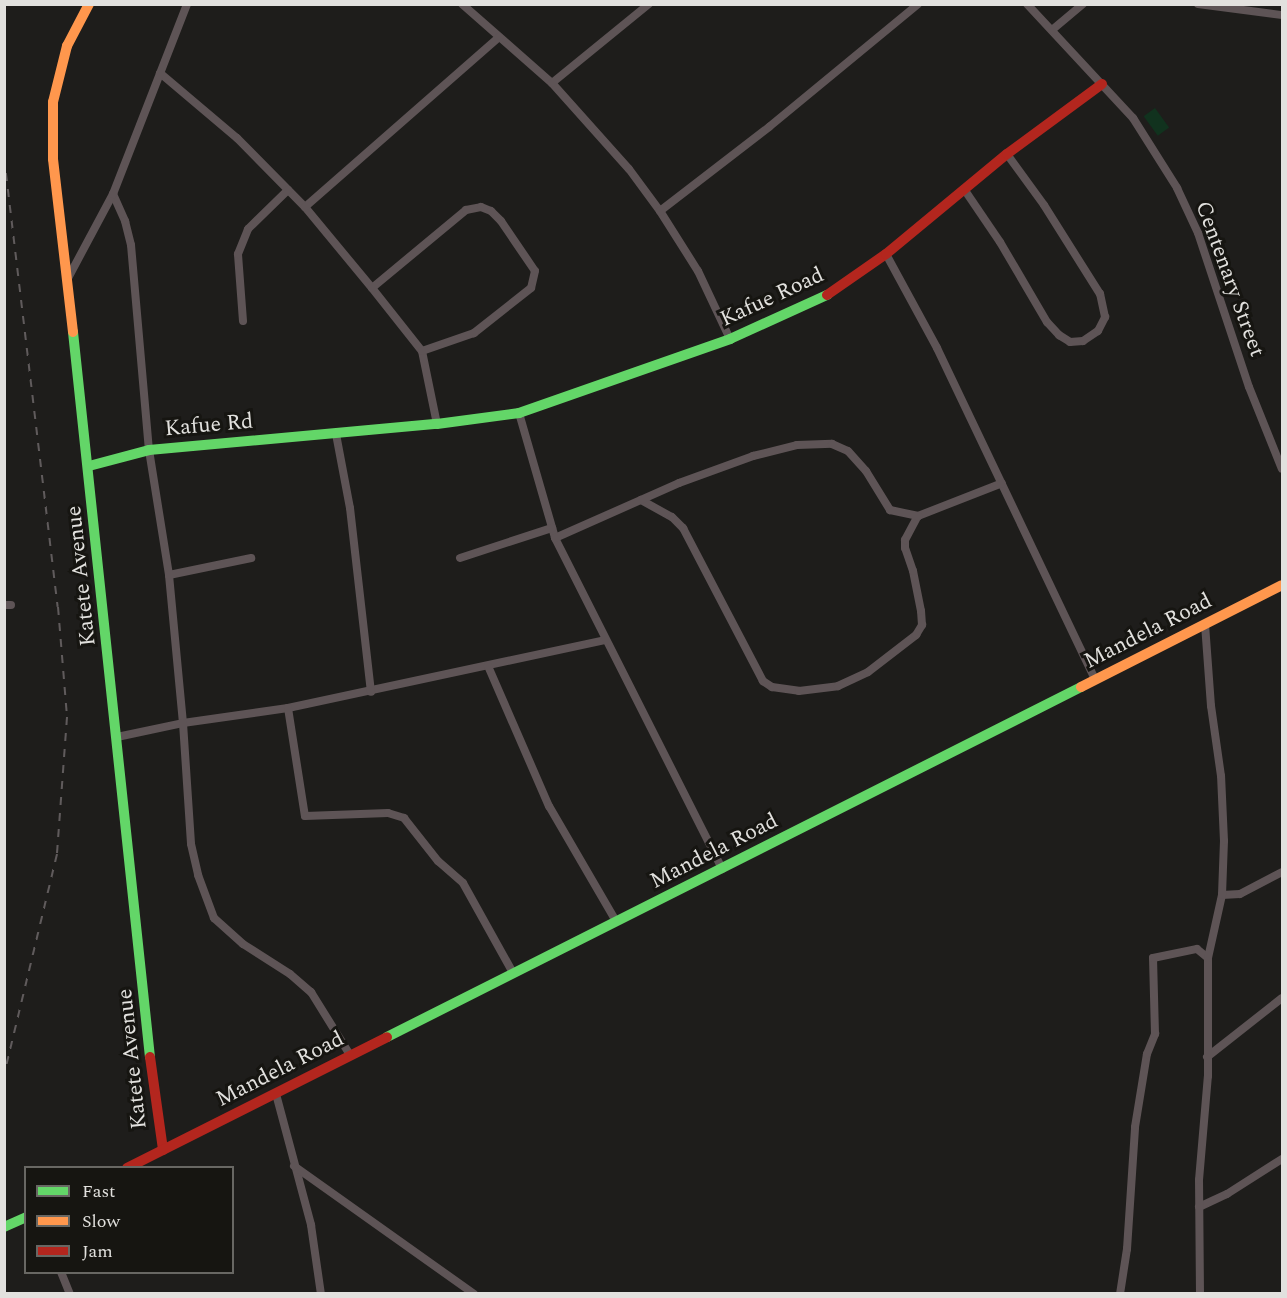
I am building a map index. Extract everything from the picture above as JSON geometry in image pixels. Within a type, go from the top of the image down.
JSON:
[{"type":"street","name":"Katete Avenue","points":[[89,4],[68,45],[53,102],[53,159],[89,466],[153,1089],[163,1150]]},
{"type":"street","points":[[67,280],[113,194],[187,4]]},
{"type":"street","points":[[462,4],[552,83],[598,131],[660,211],[698,272],[730,339]]},
{"type":"street","points":[[552,83],[649,4]]},
{"type":"street","points":[[660,211],[769,127],[918,4]]},
{"type":"street","name":"Centenary Street","points":[[1027,4],[1133,118],[1177,188],[1198,233],[1249,387],[1282,469]]},
{"type":"street","points":[[1052,30],[1083,4]]},
{"type":"street","points":[[1198,4],[1282,15]]},
{"type":"street","points":[[305,207],[499,37]]},
{"type":"street","points":[[160,73],[237,138],[305,207],[422,351],[437,424]]},
{"type":"street","name":"Kafue Road","points":[[437,424],[519,413],[730,339],[816,302],[886,254],[1007,154],[1102,84]]},
{"type":"street","points":[[964,189],[1000,242],[1047,322],[1059,335],[1070,342],[1098,331],[1105,317],[1100,294],[1044,205],[1007,154]]},
{"type":"street","points":[[243,321],[238,254],[248,229],[288,190]]},
{"type":"street","points":[[113,194],[125,221],[131,245],[148,450],[169,575],[183,723],[191,844],[198,874],[214,918],[243,944],[290,974],[311,992],[350,1055]]},
{"type":"street","points":[[372,288],[466,210],[480,207],[491,211],[501,221],[535,271],[531,288],[474,333],[422,351]]},
{"type":"street","points":[[886,254],[920,315],[1095,680]]},
{"type":"street","points":[[519,413],[555,538],[722,869]]},
{"type":"street","name":"Kafue Rd","points":[[89,466],[148,450],[437,424]]},
{"type":"street","points":[[336,434],[350,508],[371,692]]},
{"type":"street","points":[[555,538],[642,500],[753,456],[796,445],[832,444],[848,451],[866,471],[890,510],[918,516],[1002,483]]},
{"type":"street","points":[[642,500],[672,517],[683,528],[759,675],[772,687],[785,691],[837,686],[868,672],[916,635],[922,626],[921,611],[913,571],[904,548],[905,540],[918,516]]},
{"type":"street","points":[[460,558],[552,528]]},
{"type":"street","points":[[169,575],[251,558]]},
{"type":"street","name":"Mandela Road","points":[[129,1166],[276,1094],[1282,585]]},
{"type":"street","points":[[1200,1293],[1199,1180],[1208,1076],[1208,958],[1222,895],[1221,776],[1211,706],[1205,624]]},
{"type":"street","points":[[117,737],[183,723],[288,708],[371,692],[605,640]]},
{"type":"street","points":[[488,666],[549,806],[616,921]]},
{"type":"street","points":[[288,708],[305,816],[388,813],[404,818],[438,861],[463,883],[513,973]]},
{"type":"street","points":[[1222,895],[1240,894],[1282,872]]},
{"type":"street","points":[[1120,1293],[1128,1238],[1136,1127],[1147,1054],[1156,1028],[1153,958],[1197,949],[1208,958]]},
{"type":"street","points":[[1207,1057],[1282,998]]},
{"type":"street","points":[[276,1094],[315,1242],[321,1293]]},
{"type":"street","points":[[1199,1207],[1227,1194],[1282,1160]]},
{"type":"street","points":[[294,1166],[474,1293]]},
{"type":"street","points":[[4,1227],[24,1218]]},
{"type":"street","points":[[62,1274],[70,1293]]},
{"type":"green space","points":[[1155,108],[1169,127],[1158,136],[1144,116]]},
{"type":"railway","points":[[4,157],[58,607],[67,717],[57,854],[4,1074]]},
{"type":"traffic: fast","points":[[89,466],[149,450],[437,424],[519,413],[730,339],[827,295]]},
{"type":"traffic: fast","points":[[73,332],[150,1057]]},
{"type":"traffic: fast","points":[[387,1037],[1081,687]]},
{"type":"traffic: fast","points":[[4,1227],[24,1218]]},
{"type":"traffic: slow","points":[[73,332],[53,159],[53,102],[67,46],[89,4]]},
{"type":"traffic: slow","points":[[1081,687],[1282,585]]},
{"type":"traffic: jam","points":[[827,295],[886,254],[1007,154],[1102,84]]},
{"type":"traffic: jam","points":[[131,1166],[387,1037]]},
{"type":"traffic: jam","points":[[150,1057],[163,1150]]}]
